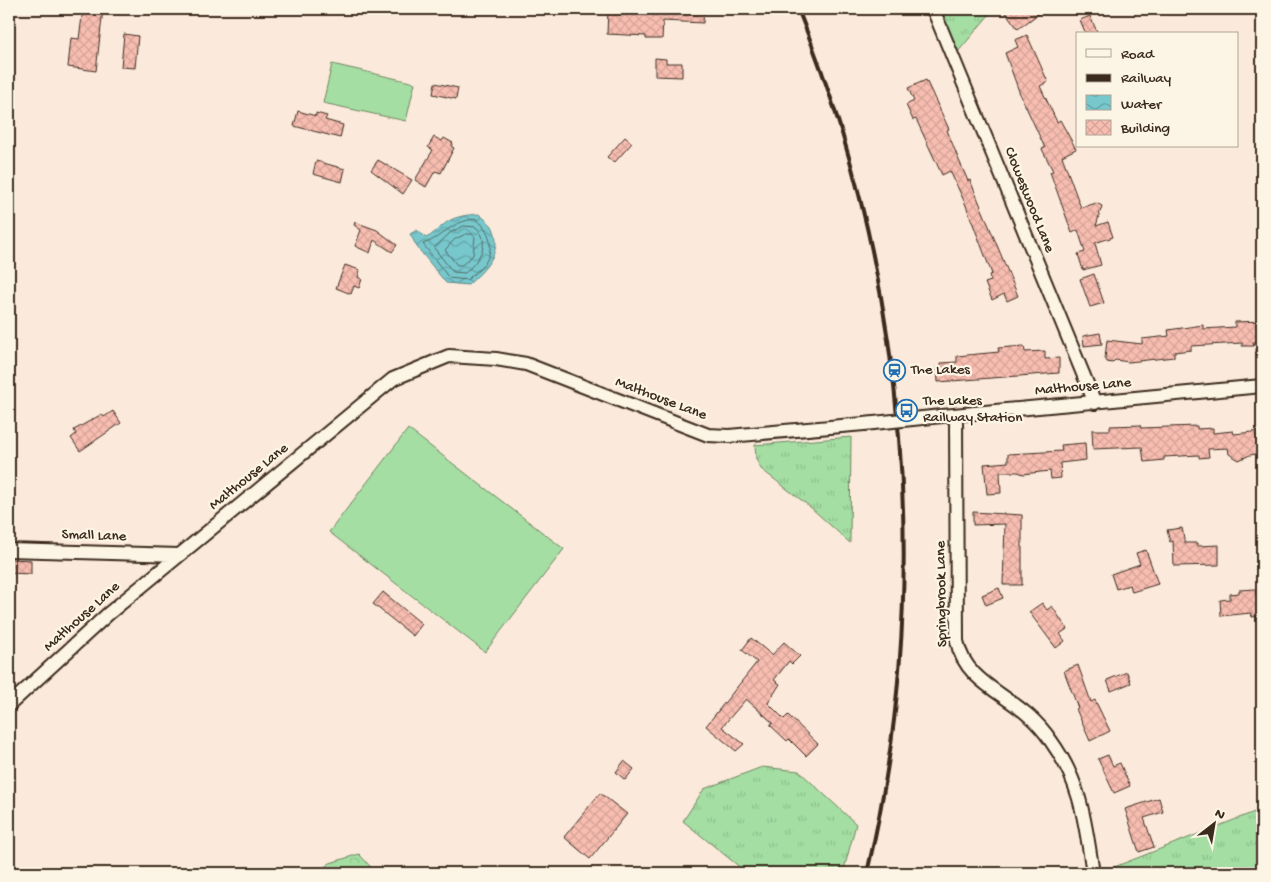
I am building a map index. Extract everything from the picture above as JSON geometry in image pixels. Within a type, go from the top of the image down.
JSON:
[{"type":"street","name":"Cloweswood Lane","points":[[933,9],[1095,403]]},
{"type":"street","name":"Malthouse Lane","points":[[179,555],[393,379],[449,356],[496,359],[526,364],[708,435],[729,436],[1262,386]]},
{"type":"street","name":"Springbrook Lane","points":[[956,415],[957,641],[960,654],[969,669],[981,682],[1029,716],[1050,739],[1067,765],[1080,798],[1094,873]]},
{"type":"street","name":"Small Lane","points":[[9,550],[179,555]]},
{"type":"street","name":"Matlhouse Lane","points":[[9,705],[108,614],[179,555]]},
{"type":"green space","points":[[940,9],[994,9],[957,53]]},
{"type":"green space","points":[[332,64],[415,83],[406,121],[323,103]]},
{"type":"green space","points":[[408,429],[564,549],[485,652],[329,532]]},
{"type":"green space","points":[[851,437],[850,543],[809,506],[761,469],[756,459],[755,445]]},
{"type":"green space","points":[[762,767],[799,771],[856,824],[843,873],[747,873],[683,821],[704,789]]},
{"type":"green space","points":[[1262,809],[1262,873],[1104,873],[1104,871]]},
{"type":"green space","points":[[359,854],[376,873],[316,873],[330,863]]},
{"type":"water","points":[[479,214],[493,228],[496,237],[494,253],[480,274],[468,285],[446,283],[417,247],[410,234],[417,230],[426,238],[455,218]]},
{"type":"building","points":[[83,9],[103,9],[96,71],[68,67],[71,38],[79,39]]},
{"type":"building","points":[[608,9],[704,9],[703,23],[663,21],[662,39],[646,39],[646,36],[607,34]]},
{"type":"building","points":[[1003,9],[1045,9],[1018,29]]},
{"type":"building","points":[[1090,16],[1097,32],[1085,32],[1080,20]]},
{"type":"building","points":[[124,34],[138,36],[135,68],[121,67]]},
{"type":"building","points":[[1027,35],[1048,82],[1040,86],[1057,122],[1060,120],[1076,149],[1062,156],[1081,208],[1096,203],[1102,206],[1096,226],[1108,222],[1113,237],[1095,243],[1101,265],[1083,270],[1078,254],[1085,252],[1078,230],[1072,233],[1050,172],[1053,171],[1042,149],[1045,148],[1020,94],[1005,53],[1018,47],[1015,40]]},
{"type":"building","points":[[655,58],[666,59],[666,63],[682,63],[682,77],[655,76]]},
{"type":"building","points":[[926,80],[949,129],[947,130],[958,158],[968,181],[970,180],[1018,296],[1007,301],[1004,294],[992,300],[985,283],[991,281],[989,275],[992,274],[965,203],[950,171],[942,175],[916,119],[913,120],[906,105],[914,101],[908,88]]},
{"type":"building","points":[[435,83],[458,88],[456,99],[433,94]]},
{"type":"building","points":[[298,111],[316,116],[316,113],[327,116],[325,120],[343,125],[340,138],[294,126]]},
{"type":"building","points":[[434,137],[442,141],[444,138],[453,143],[451,146],[454,148],[441,173],[435,171],[426,187],[415,180],[433,150],[428,147]]},
{"type":"building","points":[[625,137],[632,143],[614,163],[607,157]]},
{"type":"building","points":[[378,160],[412,180],[403,194],[371,170]]},
{"type":"building","points":[[316,161],[345,169],[342,182],[313,174]]},
{"type":"building","points":[[355,222],[377,230],[397,245],[392,252],[374,240],[370,253],[355,246],[361,230],[354,225]]},
{"type":"building","points":[[345,265],[360,270],[358,277],[362,279],[359,288],[354,286],[351,294],[336,288]]},
{"type":"building","points":[[1094,274],[1104,303],[1090,307],[1080,279]]},
{"type":"building","points":[[1262,321],[1262,342],[1253,342],[1254,346],[1242,346],[1242,343],[1191,346],[1191,350],[1174,352],[1174,357],[1129,362],[1115,360],[1112,363],[1107,362],[1105,358],[1107,340],[1142,344],[1142,339],[1169,336],[1168,330],[1203,325],[1203,329],[1235,327],[1235,322]]},
{"type":"building","points":[[1100,333],[1102,344],[1084,346],[1083,336]]},
{"type":"building","points":[[1024,346],[1025,352],[1045,351],[1045,359],[1059,358],[1059,373],[938,382],[937,368],[941,368],[941,363],[957,362],[957,356],[999,352],[998,348]]},
{"type":"building","points":[[113,411],[121,423],[80,451],[71,438],[76,434],[74,430],[102,414],[104,417]]},
{"type":"building","points":[[1140,425],[1141,428],[1197,426],[1197,429],[1213,428],[1213,433],[1233,431],[1234,434],[1262,431],[1262,453],[1250,455],[1239,460],[1229,454],[1228,448],[1208,449],[1209,457],[1199,458],[1199,455],[1164,457],[1164,460],[1144,462],[1142,447],[1093,449],[1092,430],[1110,430],[1110,426]]},
{"type":"building","points":[[1085,443],[1086,460],[1060,463],[1061,478],[1051,479],[1050,471],[1023,474],[1018,472],[1000,472],[1001,493],[987,494],[984,464],[1008,462],[1008,454],[1062,451],[1061,445]]},
{"type":"building","points":[[973,512],[1022,515],[1022,585],[1003,585],[1005,524],[973,525]]},
{"type":"building","points":[[1182,528],[1185,543],[1197,543],[1197,546],[1219,545],[1219,565],[1174,566],[1173,541],[1170,542],[1167,530]]},
{"type":"building","points":[[1146,550],[1158,584],[1132,592],[1130,585],[1116,589],[1111,574],[1140,564],[1136,553]]},
{"type":"building","points":[[9,559],[31,560],[31,574],[9,573]]},
{"type":"building","points":[[999,588],[1003,598],[986,605],[982,595]]},
{"type":"building","points":[[1255,589],[1256,594],[1262,593],[1262,616],[1252,617],[1251,613],[1221,616],[1220,600],[1230,599],[1230,594],[1239,593],[1239,590]]},
{"type":"building","points":[[383,592],[422,624],[413,636],[373,604]]},
{"type":"building","points":[[1042,603],[1047,610],[1052,606],[1067,629],[1060,634],[1065,641],[1056,648],[1029,612]]},
{"type":"building","points":[[751,638],[772,655],[784,642],[800,656],[792,664],[789,661],[774,680],[780,684],[768,703],[784,719],[788,715],[818,744],[806,756],[789,739],[787,741],[770,725],[773,723],[746,699],[722,727],[744,744],[736,751],[706,726],[757,662],[742,650]]},
{"type":"building","points":[[1078,665],[1091,702],[1095,700],[1110,731],[1090,741],[1076,709],[1078,708],[1064,671]]},
{"type":"building","points":[[1127,672],[1131,683],[1111,691],[1107,680]]},
{"type":"building","points":[[1108,755],[1113,766],[1120,763],[1130,786],[1114,793],[1098,759]]},
{"type":"building","points":[[624,761],[634,769],[625,780],[616,772]]},
{"type":"building","points":[[600,793],[627,814],[590,859],[564,837]]},
{"type":"building","points":[[1159,798],[1163,812],[1144,818],[1154,847],[1139,852],[1125,809]]},
{"type":"railway","points":[[798,9],[835,112],[865,218],[886,326],[899,436],[904,546],[900,656],[888,765],[867,873]]},
{"type":"place","name":"The Lakes","points":[[895,370]]},
{"type":"place","name":"The Lakes Railway Station","points":[[907,410]]}]
